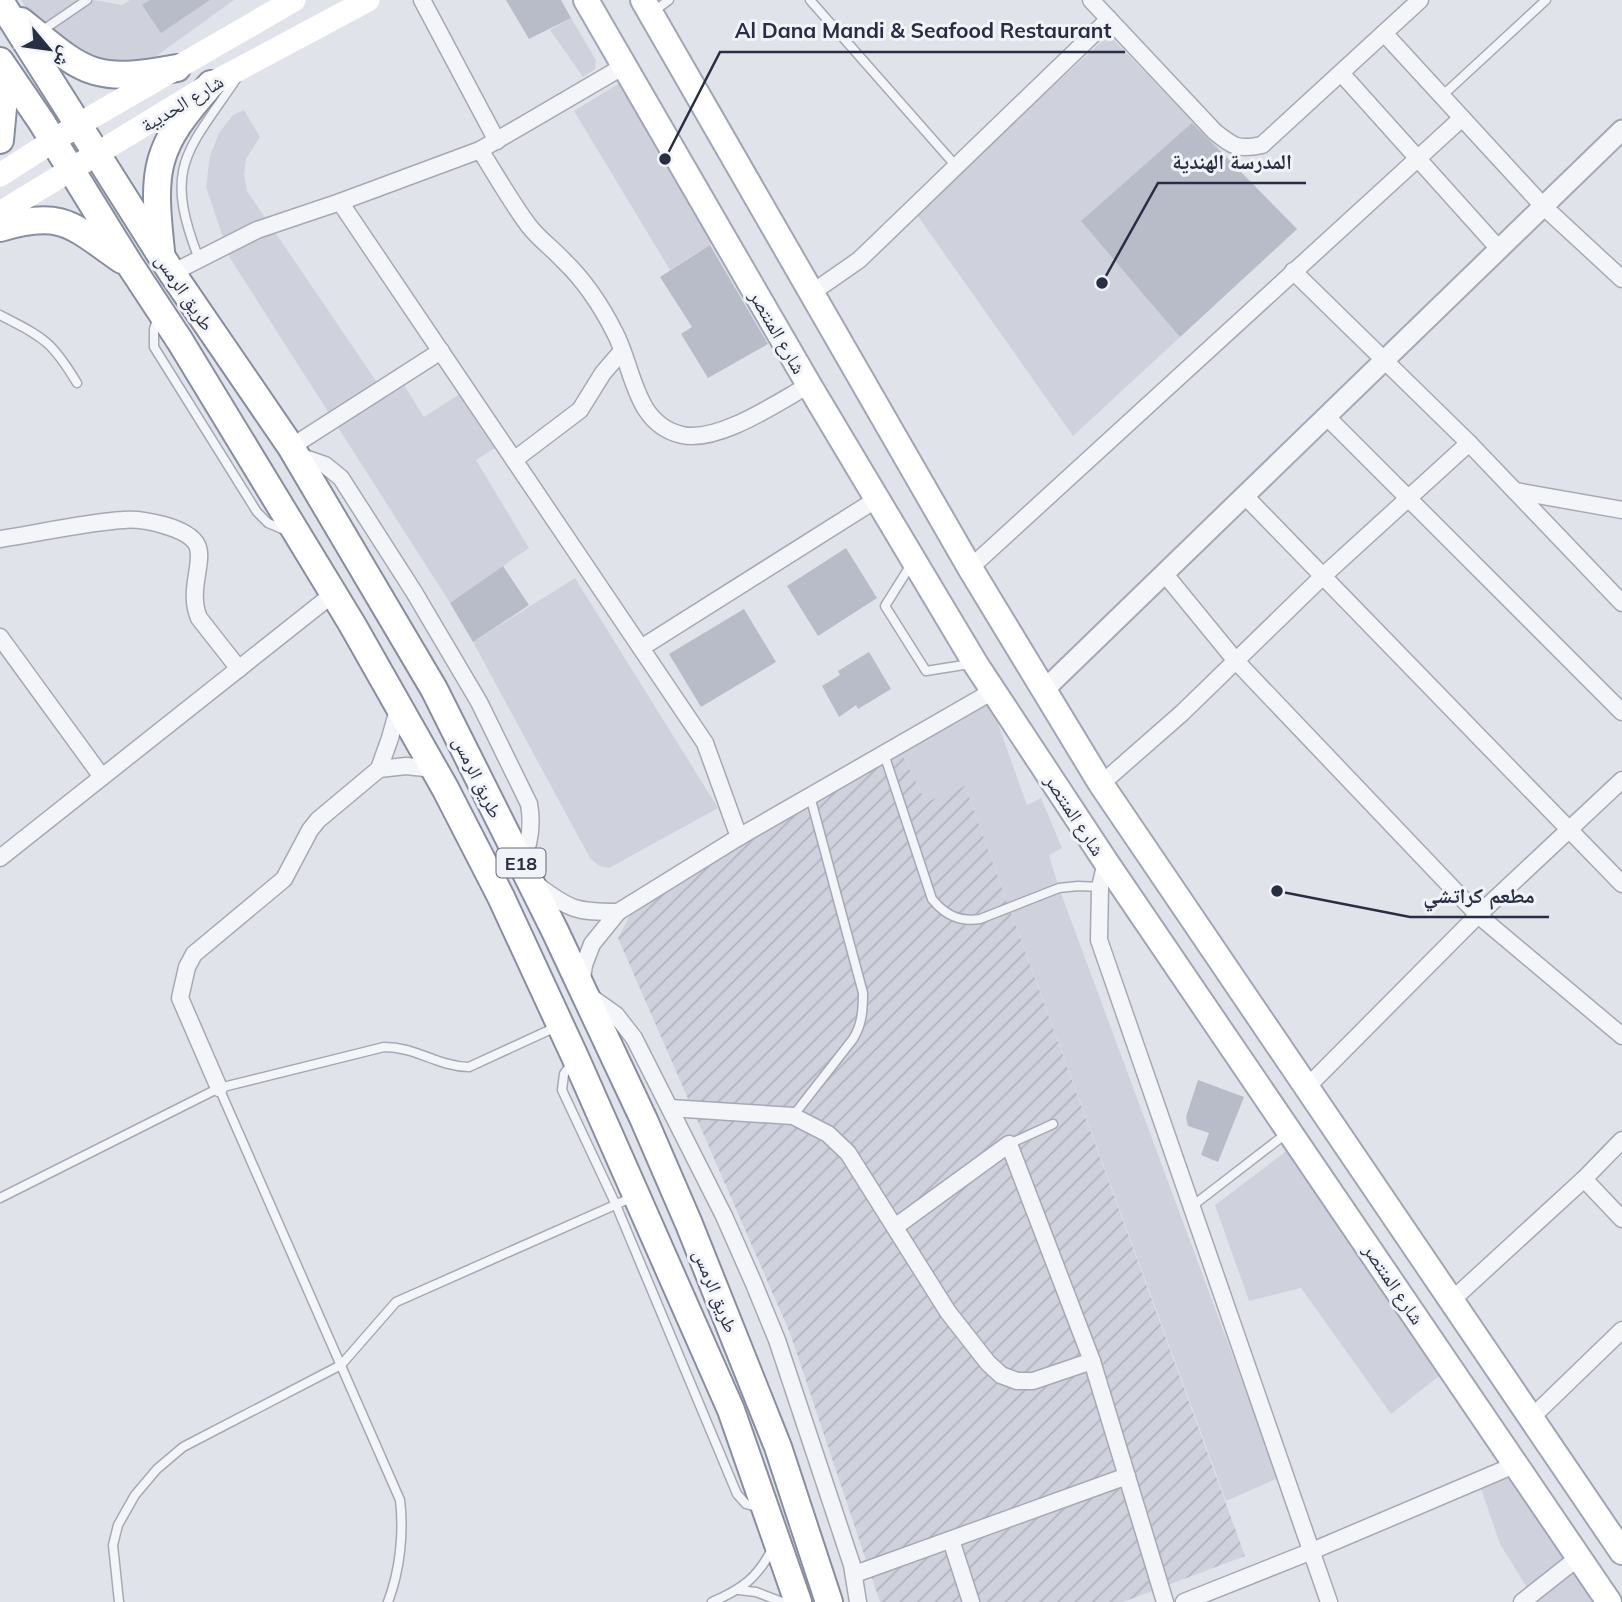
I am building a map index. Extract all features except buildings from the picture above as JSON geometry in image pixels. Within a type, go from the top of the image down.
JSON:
[{"type":"highway","points":[[2,4],[79,66],[96,73],[137,76],[177,68]]},
{"type":"highway","name":"E18","points":[[2,4],[97,155]]},
{"type":"highway","name":"E18","points":[[0,61],[72,170]]},
{"type":"highway","points":[[0,83],[3,108],[0,140]]},
{"type":"highway","points":[[167,265],[157,208],[160,158],[184,114],[211,84]]},
{"type":"highway","name":"طريق الرمس","points":[[97,155],[167,265],[293,451],[434,689],[583,989],[644,1120],[694,1236],[778,1447],[829,1602]]},
{"type":"highway","name":"طريق الرمس","points":[[72,170],[334,594],[434,769],[501,897],[576,1059],[626,1200],[731,1410],[798,1602]]},
{"type":"highway","points":[[0,228],[37,219],[54,220],[82,232],[130,265]]},
{"type":"main road","name":"شارع الحديبة","points":[[0,175],[78,125],[294,0]]},
{"type":"main road","name":"شارع الحديبة","points":[[0,214],[211,84],[369,0]]},
{"type":"main road","name":"شارع المنتصر","points":[[586,0],[810,386],[975,663],[1105,862],[1609,1602]]},
{"type":"main road","name":"شارع المنتصر","points":[[655,4],[813,292],[970,568],[1101,784],[1622,1552]]},
{"type":"street","points":[[422,0],[497,141]]},
{"type":"street","points":[[1091,0],[1215,132],[1230,144],[1242,149],[1262,145],[1420,0]]},
{"type":"street","points":[[813,292],[859,260],[1109,19]]},
{"type":"street","points":[[1384,33],[1543,206],[1622,279]]},
{"type":"street","points":[[167,265],[199,259],[257,230],[480,150],[624,66]]},
{"type":"street","points":[[1341,72],[1499,249]]},
{"type":"street","points":[[970,568],[1462,118]]},
{"type":"street","points":[[1044,691],[1622,130]]},
{"type":"street","points":[[480,150],[529,226],[576,275],[598,305],[616,335],[641,404],[668,429],[683,435],[704,434],[729,428],[810,386]]},
{"type":"street","points":[[340,202],[705,743],[739,837]]},
{"type":"street","points":[[1293,271],[1469,443],[1622,603]]},
{"type":"street","points":[[293,451],[441,351]]},
{"type":"street","points":[[514,460],[580,410],[603,373],[622,351]]},
{"type":"street","points":[[1327,417],[1622,712]]},
{"type":"street","points":[[1101,784],[1236,662],[1323,576],[1469,443]]},
{"type":"street","points":[[1515,491],[1622,510]]},
{"type":"street","points":[[1245,496],[1622,884]]},
{"type":"street","points":[[641,648],[877,499]]},
{"type":"street","points":[[0,539],[125,519],[176,528],[192,536],[199,548],[193,596],[195,610],[239,669]]},
{"type":"street","points":[[1164,573],[1236,662],[1478,915],[1622,1036]]},
{"type":"street","points":[[0,858],[334,594]]},
{"type":"street","points":[[0,637],[102,777]]},
{"type":"street","points":[[858,1602],[855,1574],[776,1340],[754,1284],[724,1216],[641,1050],[626,1026],[583,989],[584,965],[592,944],[618,912],[739,837],[993,691]]},
{"type":"street","points":[[219,1088],[180,998],[187,967],[194,954],[284,880],[318,820],[379,769],[398,706]]},
{"type":"street","points":[[379,769],[406,766],[434,769]]},
{"type":"street","points":[[1307,1086],[1478,915],[1622,780]]},
{"type":"street","points":[[1105,862],[1100,887],[1099,940],[1329,1602]]},
{"type":"street","points":[[525,871],[559,902],[583,912],[618,912]]},
{"type":"street","points":[[670,1108],[793,1116],[828,1134],[842,1147],[948,1312],[988,1363],[1001,1375],[1017,1381],[1033,1381],[1092,1361]]},
{"type":"street","points":[[1452,1300],[1584,1179],[1622,1140]]},
{"type":"street","points":[[895,1227],[1009,1144],[1092,1361],[1165,1602]]},
{"type":"street","points":[[1584,1179],[1622,1219]]},
{"type":"street","points":[[1531,1418],[1622,1330]]},
{"type":"street","points":[[1184,1602],[1517,1464]]},
{"type":"street","points":[[855,1574],[1127,1476]]},
{"type":"street","points":[[951,1541],[971,1602]]},
{"type":"street","points":[[1522,1602],[1579,1557]]},
{"type":"lane","points":[[37,34],[87,0]]},
{"type":"lane","points":[[810,0],[956,166]]},
{"type":"lane","points":[[1442,96],[1546,0]]},
{"type":"lane","points":[[199,259],[186,226],[182,207],[181,173],[195,140],[245,66]]},
{"type":"lane","points":[[0,315],[43,338],[62,359],[77,383]]},
{"type":"lane","points":[[914,561],[885,606],[926,671],[975,663]]},
{"type":"lane","points":[[884,754],[932,898],[941,910],[968,921],[980,919],[1059,888],[1100,887]]},
{"type":"lane","points":[[793,1116],[853,1039],[863,1013],[863,993],[810,796]]},
{"type":"lane","points":[[0,1198],[219,1088],[384,1047],[402,1047],[439,1062],[469,1067],[560,1025]]},
{"type":"lane","points":[[219,1088],[400,1500],[404,1527],[388,1602]]},
{"type":"lane","points":[[1009,1144],[1053,1124]]},
{"type":"lane","points":[[1191,1207],[1290,1131]]},
{"type":"lane","points":[[119,1602],[113,1545],[118,1525],[135,1495],[158,1469],[183,1447],[341,1365],[396,1302],[626,1200]]},
{"type":"lane","points":[[712,1602],[739,1590],[761,1567],[776,1539]]},
{"type":"lane","points":[[739,1590],[756,1592],[782,1602]]},
{"type":"shaded area","points":[[21,0],[94,0],[122,5],[130,0],[234,0],[155,57],[134,64],[91,62],[38,25]]},
{"type":"shaded area","points":[[571,18],[596,60],[595,69],[583,77],[550,30]]},
{"type":"shaded area","points":[[1109,35],[1297,229],[1073,436],[915,212]]},
{"type":"shaded area","points":[[623,81],[716,241],[670,270],[574,111]]},
{"type":"shaded area","points":[[244,110],[260,137],[246,159],[244,174],[247,191],[387,397],[404,385],[424,417],[463,392],[498,446],[476,460],[529,548],[450,603],[230,258],[206,187],[210,156],[219,133],[233,115]]},
{"type":"shaded area","points":[[575,578],[718,808],[609,868],[599,866],[590,858],[473,642]]},
{"type":"shaded area","points":[[989,699],[1027,805],[1041,798],[1062,848],[1049,855],[1059,888],[1278,1478],[1226,1501],[965,786],[926,802],[899,748]]},
{"type":"shaded area","points":[[899,748],[926,802],[965,786],[1245,1556],[1123,1602],[880,1602],[790,1333],[618,938],[636,904]]},
{"type":"shaded area","points":[[1288,1150],[1439,1376],[1391,1414],[1301,1288],[1249,1301],[1215,1205]]},
{"type":"shaded area","points":[[1509,1467],[1598,1602],[1536,1602],[1500,1544],[1476,1474]]},
{"type":"place","name":"Al Dana Mandi & Seafood Restaurant","points":[[665,159]]},
{"type":"place","name":"المدرسة الهندية","points":[[1102,283]]},
{"type":"place","name":"مطعم كراتشي","points":[[1277,891]]}]
